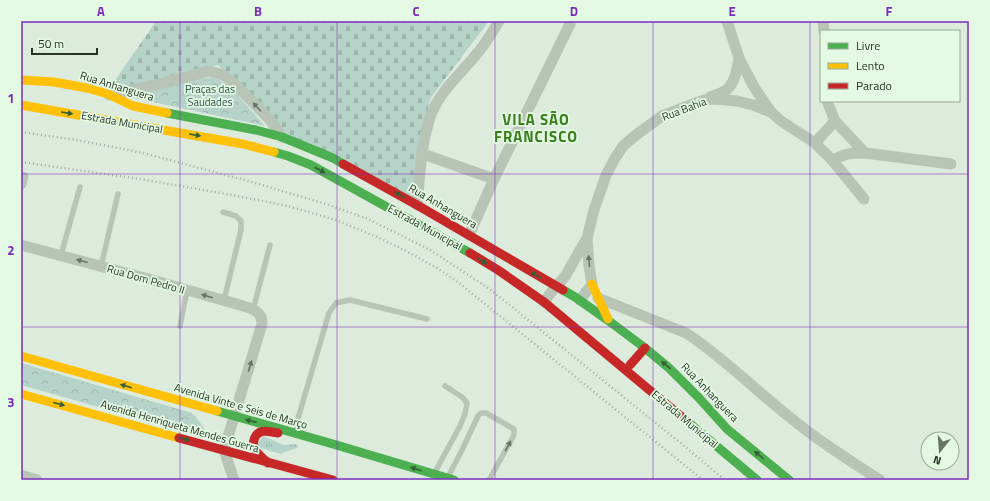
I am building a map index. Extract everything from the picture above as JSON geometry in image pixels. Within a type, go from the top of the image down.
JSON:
[{"type":"main road","name":"Rua Anhanguera","points":[[21,80],[44,81],[92,89],[123,102],[145,109],[256,130],[282,137],[333,158],[578,298],[645,348],[669,368],[728,428],[789,480]]},
{"type":"main road","name":"Estrada Municipal","points":[[25,106],[217,139],[264,149],[311,165],[459,246],[498,270],[548,305],[756,480]]},
{"type":"main road","points":[[592,284],[609,321]]},
{"type":"main road","points":[[548,305],[566,296],[578,298]]},
{"type":"main road","points":[[588,338],[603,344],[619,358],[630,365],[704,429],[718,447]]},
{"type":"main road","points":[[630,365],[645,348]]},
{"type":"main road","name":"Avenida Vinte e Seis de Março","points":[[21,356],[451,479]]},
{"type":"main road","name":"Avenida Henriqueta Mendes Guerra","points":[[21,394],[333,480]]},
{"type":"main road","points":[[268,463],[254,447],[253,442],[257,434],[263,431],[294,434]]},
{"type":"street","points":[[417,205],[427,127],[433,110],[441,96],[477,55],[499,21]]},
{"type":"street","points":[[727,21],[739,58],[754,87],[771,112]]},
{"type":"street","points":[[469,235],[494,179],[570,24]]},
{"type":"street","points":[[704,100],[723,92],[730,86],[736,74],[739,58]]},
{"type":"street","points":[[109,95],[156,85],[209,71],[218,73],[225,76],[240,89],[270,120],[282,137]]},
{"type":"street","name":"Rua Bahia","points":[[587,238],[594,210],[606,175],[623,146],[662,116],[704,100],[721,99],[737,101],[771,112],[815,143],[833,161],[864,199]]},
{"type":"street","points":[[827,102],[835,121],[865,153]]},
{"type":"street","points":[[815,143],[835,121]]},
{"type":"street","points":[[833,161],[838,157],[851,153],[865,153],[951,164]]},
{"type":"street","points":[[423,154],[494,179]]},
{"type":"street","points":[[578,298],[592,284],[587,238]]},
{"type":"street","points":[[548,305],[556,286],[566,275],[587,238]]},
{"type":"street","name":"Rua Dom Pedro II","points":[[21,245],[224,300],[253,310]]},
{"type":"street","points":[[598,298],[686,333],[698,340],[798,424],[838,453],[880,480]]},
{"type":"street","points":[[234,480],[224,450],[262,324],[260,314],[253,310]]},
{"type":"street","points":[[23,477],[37,480]]},
{"type":"lane","points":[[61,255],[80,187]]},
{"type":"lane","points":[[101,266],[118,194]]},
{"type":"lane","points":[[223,212],[236,216],[241,221],[241,230],[224,300]]},
{"type":"lane","points":[[253,310],[270,245]]},
{"type":"lane","points":[[180,326],[187,290]]},
{"type":"lane","points":[[294,434],[329,312],[336,303],[350,300],[427,319]]},
{"type":"lane","points":[[434,474],[463,420],[467,403],[462,396],[445,386]]},
{"type":"lane","points":[[451,479],[462,450],[478,416],[486,413],[514,429],[513,437],[489,480]]},
{"type":"green space","points":[[156,21],[489,21],[430,99],[418,157],[414,199],[285,133],[269,114],[218,65],[129,87],[114,82]]},
{"type":"green space","name":"Praças das Saudades","points":[[213,77],[230,86],[265,126],[129,97],[198,79]]},
{"type":"green space","points":[[21,363],[192,413],[206,431],[204,437],[21,385]]},
{"type":"green space","points":[[263,436],[284,445],[296,444],[299,447],[280,454],[255,446]]},
{"type":"railway","points":[[21,132],[77,140],[143,153],[252,182],[326,204],[368,219],[432,251],[491,290],[725,480]]},
{"type":"railway","points":[[21,162],[140,179],[288,206],[336,220],[377,237],[437,268],[459,283],[703,480]]},
{"type":"traffic: fast","points":[[167,113],[256,130],[282,137],[333,158],[343,164]]},
{"type":"traffic: fast","points":[[274,152],[311,165],[470,253]]},
{"type":"traffic: fast","points":[[563,290],[609,321],[669,368],[727,429],[789,480]]},
{"type":"traffic: fast","points":[[217,411],[454,480]]},
{"type":"traffic: fast","points":[[689,423],[757,480]]},
{"type":"traffic: slow","points":[[21,80],[54,82],[87,88],[108,94],[133,106],[167,113]]},
{"type":"traffic: slow","points":[[21,105],[243,144],[274,152]]},
{"type":"traffic: slow","points":[[592,284],[608,319]]},
{"type":"traffic: slow","points":[[21,356],[217,411]]},
{"type":"traffic: slow","points":[[21,394],[179,438]]},
{"type":"traffic: jam","points":[[343,164],[563,290]]},
{"type":"traffic: jam","points":[[470,253],[498,270],[544,302],[689,423]]},
{"type":"traffic: jam","points":[[630,365],[645,348]]},
{"type":"traffic: jam","points":[[268,463],[259,455],[253,443],[256,436],[261,432],[267,431],[278,433]]},
{"type":"traffic: jam","points":[[179,438],[333,480]]},
{"type":"district","name":"VILA SÃO FRANCISCO","points":[[536,128]]}]
